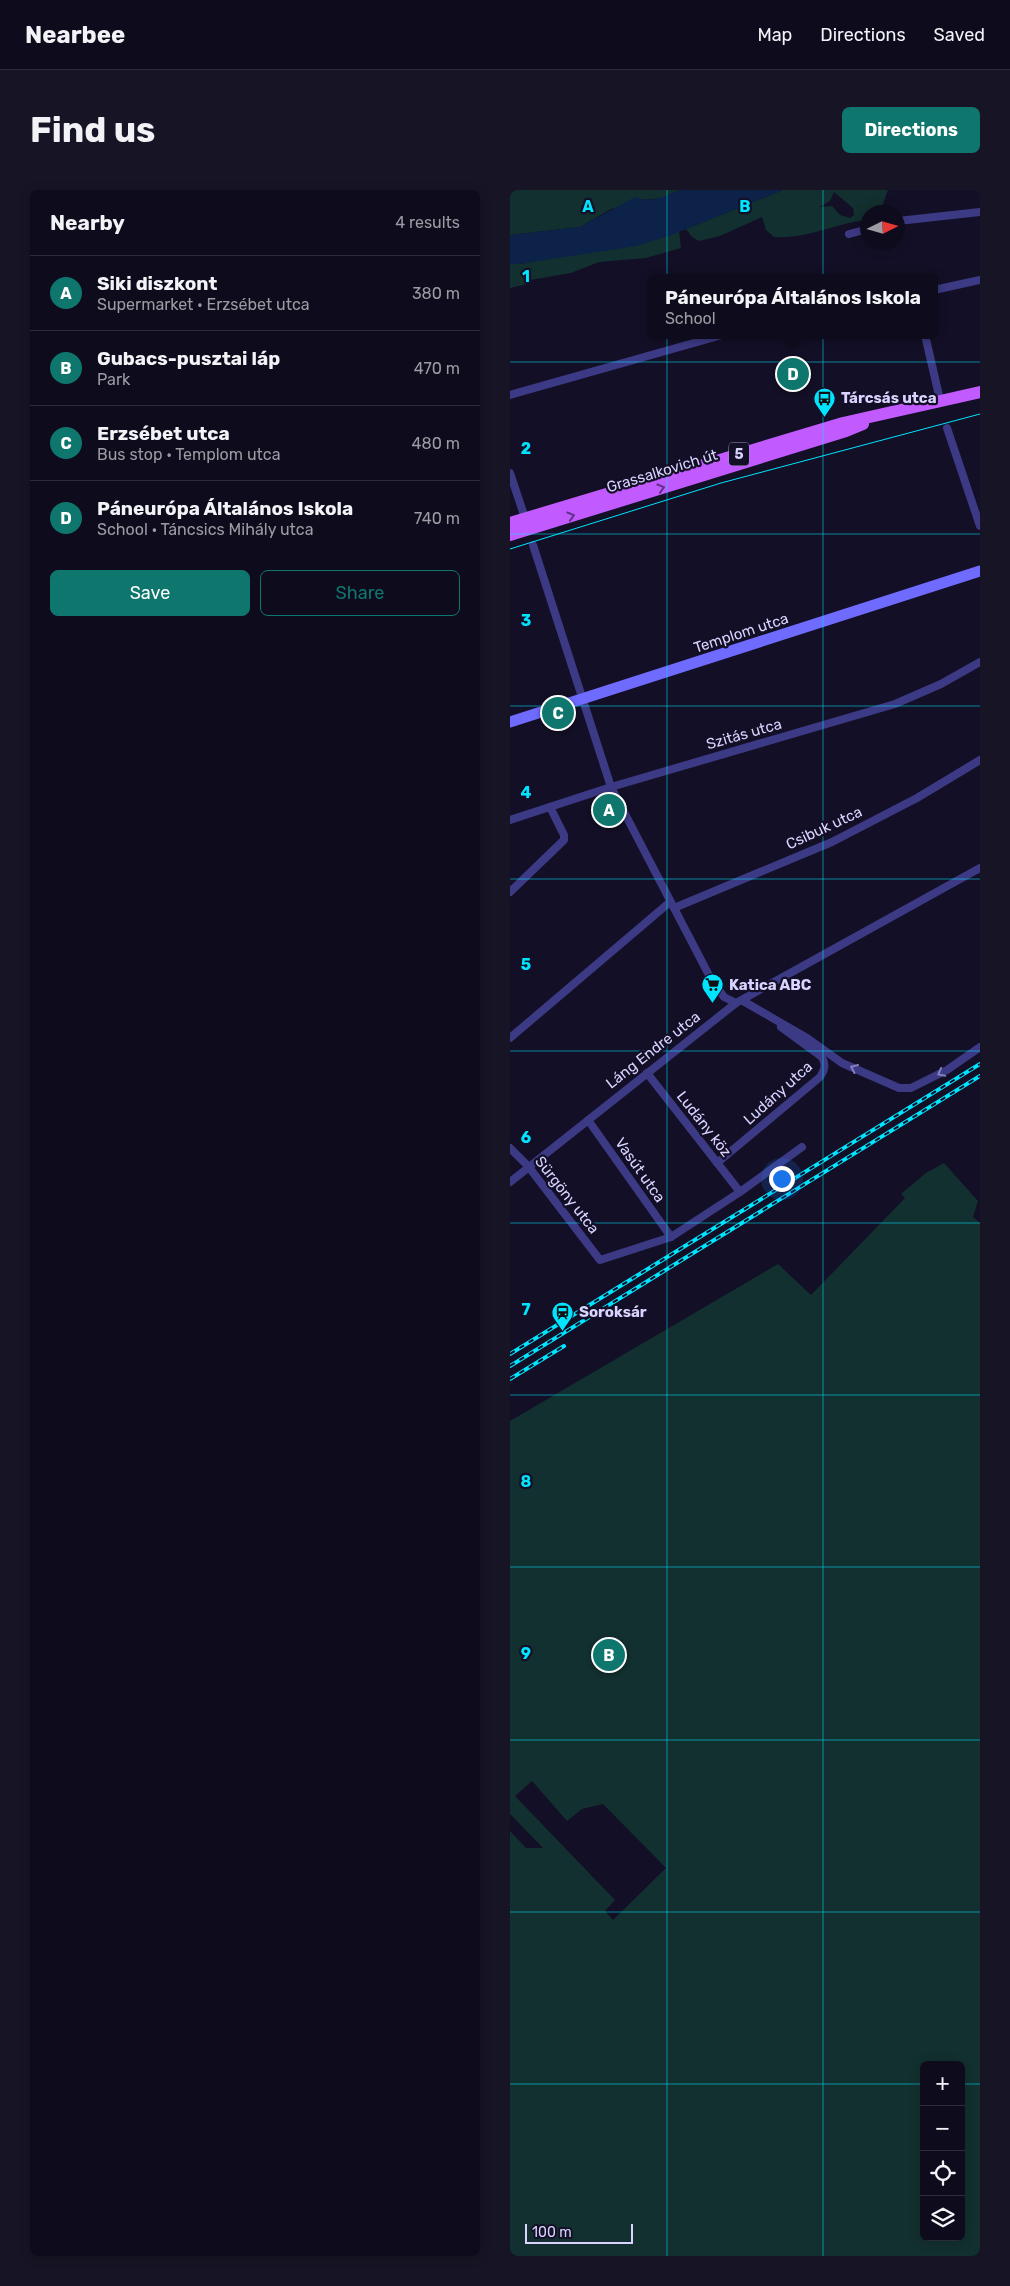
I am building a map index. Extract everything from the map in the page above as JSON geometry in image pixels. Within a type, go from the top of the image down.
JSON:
[{"type":"main road","name":"Grassalkovich út","points":[[510,535],[527,524],[843,423],[980,392]]},
{"type":"main road","name":"Grassalkovich út","points":[[510,523],[527,524]]},
{"type":"street","points":[[905,221],[980,212]]},
{"type":"street","points":[[849,234],[860,231]]},
{"type":"street","points":[[938,289],[980,280]]},
{"type":"street","points":[[510,395],[708,339]]},
{"type":"street","points":[[926,339],[940,400]]},
{"type":"street","points":[[947,428],[980,526]]},
{"type":"street","points":[[510,473],[527,524]]},
{"type":"street","points":[[533,545],[611,787],[711,979],[724,997],[740,1002],[777,1020],[842,1063],[899,1088],[911,1088],[948,1070],[980,1047]]},
{"type":"street","name":"Templom utca","points":[[510,722],[980,571]]},
{"type":"street","name":"Szitás utca","points":[[510,820],[611,787],[895,704],[941,684],[980,662]]},
{"type":"street","name":"Csibuk utca","points":[[510,1038],[672,905],[832,842],[917,798],[980,760]]},
{"type":"street","points":[[510,892],[564,840],[564,835],[550,807]]},
{"type":"street","name":"Láng Endre utca","points":[[510,1182],[528,1166],[740,1002],[980,868]]},
{"type":"street","name":"Ludány utca","points":[[717,1163],[820,1077],[824,1070],[826,1064],[822,1057],[782,1028],[777,1020]]},
{"type":"street","name":"Ludány köz","points":[[647,1073],[740,1192]]},
{"type":"street","name":"Vasút utca","points":[[588,1120],[671,1237]]},
{"type":"street","points":[[671,1237],[740,1192],[802,1147]]},
{"type":"street","name":"Sürgöny utca","points":[[510,1148],[528,1166],[600,1260],[671,1237]]},
{"type":"green space","points":[[510,190],[680,190],[662,198],[642,200],[611,209],[580,227],[510,235]]},
{"type":"green space","points":[[783,190],[888,190],[883,205],[860,205],[860,221],[799,236],[774,237],[766,230],[762,217],[720,236],[699,241],[692,237],[686,229]],"holes":[[[834,192],[853,208],[854,215],[850,218],[840,215],[832,206],[819,207],[830,201]]]},
{"type":"green space","points":[[679,231],[681,248],[646,258],[599,262],[571,273],[530,280],[532,283],[510,288],[510,264],[520,264],[669,236]]},
{"type":"green space","points":[[944,1163],[978,1201],[973,1217],[980,1223],[980,2256],[510,2256],[510,1831],[526,1848],[543,1848],[510,1814],[510,1421],[778,1264],[811,1295],[905,1198],[901,1194],[926,1173]],"holes":[[[532,1781],[567,1821],[582,1809],[603,1804],[666,1868],[613,1920],[605,1911],[615,1900],[515,1796]]]},
{"type":"water","points":[[680,190],[783,190],[669,236],[636,246],[510,264],[510,235],[580,227],[635,197],[646,200],[664,197]]},
{"type":"tram line","points":[[510,549],[721,483],[980,414]]},
{"type":"railway","points":[[510,1354],[980,1064]]},
{"type":"railway","points":[[510,1366],[980,1076]]},
{"type":"railway","points":[[510,1379],[564,1346]]},
{"type":"place","name":"Páneurópa Általános Iskola","points":[[793,374]]},
{"type":"place","name":"Tárcsás utca","points":[[825,417]]},
{"type":"place","name":"Erzsébet utca","points":[[558,713]]},
{"type":"place","name":"Siki diszkont","points":[[609,810]]},
{"type":"place","name":"Katica ABC","points":[[713,1004]]},
{"type":"place","name":"Soroksár","points":[[563,1331]]},
{"type":"place","name":"Gubacs-pusztai láp","points":[[609,1655]]}]
